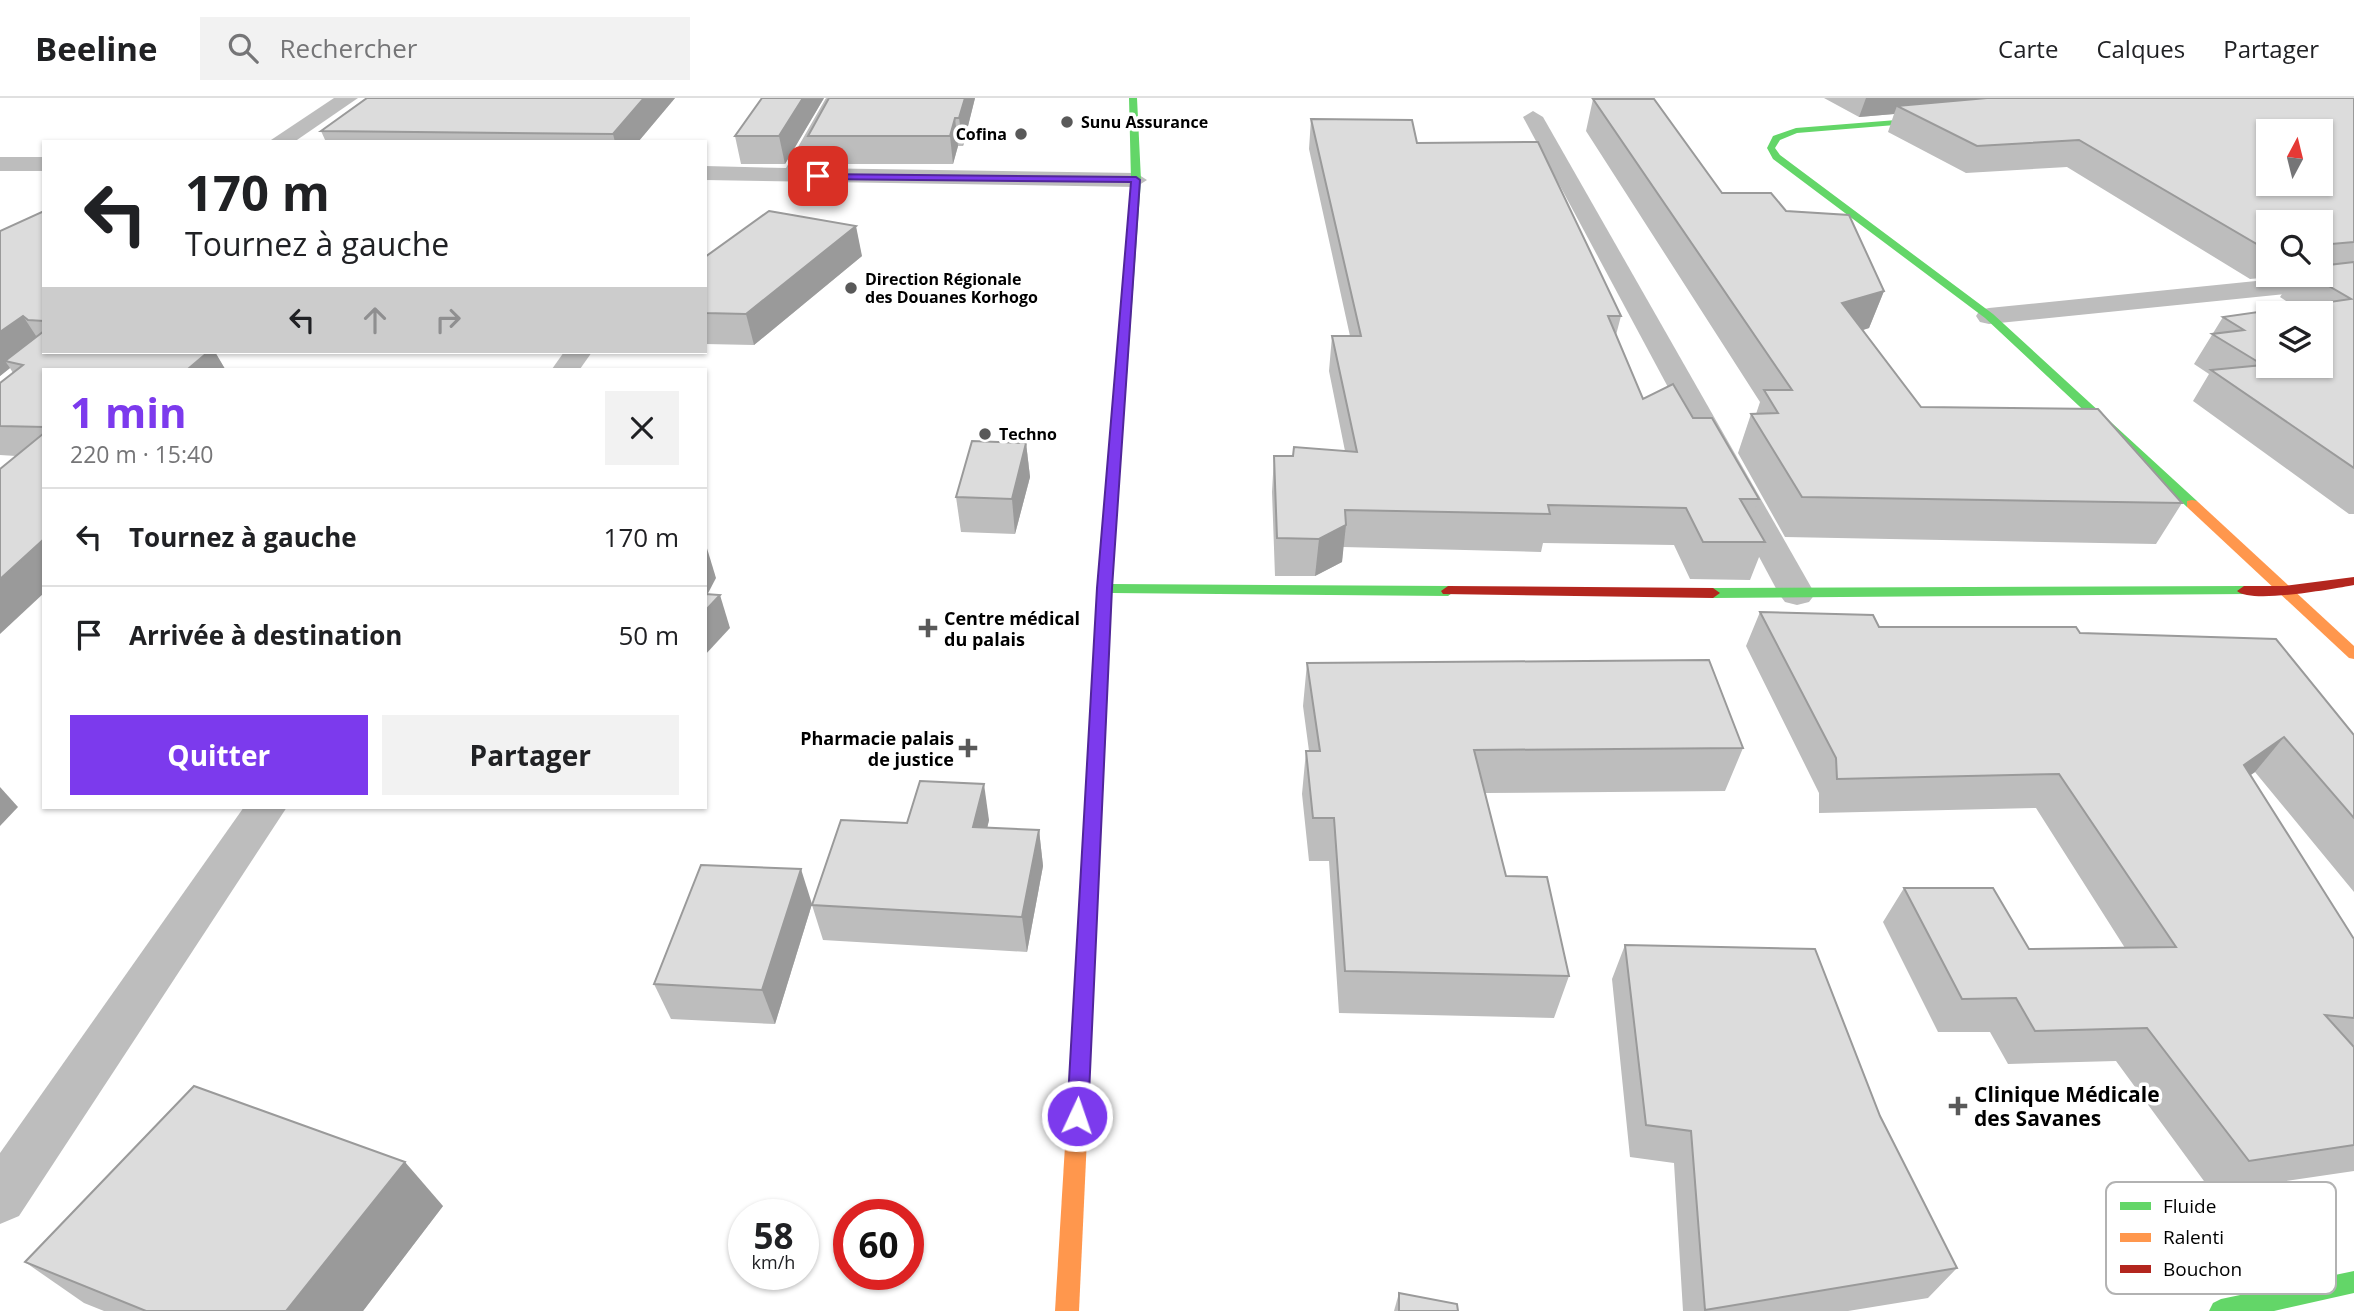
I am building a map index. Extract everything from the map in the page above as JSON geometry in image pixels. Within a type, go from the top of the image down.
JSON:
[{"type":"street","points":[[282,140],[348,98]]},
{"type":"street","points":[[792,176],[836,98]]},
{"type":"street","points":[[1067,1311],[1105,588],[1136,180],[1133,98]]},
{"type":"street","points":[[1534,117],[1797,594]]},
{"type":"street","points":[[1961,117],[1797,131],[1776,138],[1771,148],[1776,157],[1989,316],[2354,654]]},
{"type":"street","points":[[0,164],[42,164]]},
{"type":"street","points":[[707,173],[1136,180]]},
{"type":"street","points":[[1989,316],[2354,279]]},
{"type":"street","points":[[1105,588],[1797,594],[2285,590],[2354,581]]},
{"type":"street","points":[[0,1198],[265,809]]},
{"type":"street","points":[[2336,1286],[2354,1282]]},
{"type":"street","points":[[2221,1311],[2299,1294]]},
{"type":"building","points":[[367,98],[644,98],[613,134],[321,131]]},
{"type":"building","points":[[762,98],[803,98],[779,136],[735,136]]},
{"type":"building","points":[[829,98],[965,98],[950,136],[808,136]]},
{"type":"building","points":[[1987,98],[2354,98],[2354,242],[2333,244],[2333,210],[2256,210],[2256,244],[2079,140],[1977,146],[1897,106]]},
{"type":"building","points":[[1593,99],[1654,99],[1722,193],[1771,193],[1786,211],[1849,215],[1884,291],[1842,303],[1921,407],[2098,409],[2182,503],[1802,497],[1751,414],[1778,413],[1764,390],[1792,390]]},
{"type":"building","points":[[1311,119],[1412,120],[1417,143],[1538,142],[1621,316],[1608,316],[1643,399],[1673,384],[1693,418],[1712,418],[1759,499],[1740,499],[1765,542],[1703,542],[1686,508],[1548,505],[1550,514],[1345,510],[1346,525],[1319,539],[1277,538],[1274,456],[1293,456],[1294,447],[1357,452],[1332,336],[1361,336]]},
{"type":"building","points":[[769,211],[856,226],[746,314],[707,313],[707,256]]},
{"type":"building","points":[[42,212],[42,321],[28,320],[23,316],[0,332],[0,231]]},
{"type":"building","points":[[2354,262],[2354,468],[2211,370],[2256,366],[2256,378],[2333,378],[2333,302],[2351,299],[2330,287],[2333,287],[2333,264]]},
{"type":"building","points":[[2256,312],[2256,361],[2212,334],[2244,330],[2223,317]]},
{"type":"building","points":[[42,333],[42,354],[206,354],[189,368],[42,368],[42,427],[0,426],[0,383],[23,365],[5,361]]},
{"type":"building","points":[[42,435],[42,541],[0,579],[0,469]]},
{"type":"building","points":[[972,441],[1026,443],[1012,499],[956,497]]},
{"type":"building","points":[[707,594],[720,595],[707,609]]},
{"type":"building","points":[[1760,612],[1873,615],[1879,627],[2076,627],[2080,633],[2276,639],[2354,735],[2354,818],[2284,737],[2244,765],[2354,939],[2354,1018],[2325,1015],[2354,1047],[2354,1145],[2249,1161],[2147,1028],[2035,1031],[2016,998],[1962,999],[1904,888],[1993,888],[2029,949],[2176,947],[2059,774],[1837,779],[1836,758]]},
{"type":"building","points":[[1709,660],[1743,748],[1474,750],[1506,876],[1547,877],[1569,976],[1345,971],[1334,818],[1313,818],[1306,751],[1320,751],[1307,663]]},
{"type":"building","points":[[920,781],[984,784],[973,827],[1039,830],[1022,917],[812,905],[841,820],[907,823]]},
{"type":"building","points":[[701,865],[801,869],[762,990],[654,984]]},
{"type":"building","points":[[1625,945],[1815,949],[1880,1116],[1957,1268],[1705,1310],[1691,1131],[1646,1125]]},
{"type":"building","points":[[194,1086],[405,1162],[286,1311],[146,1311],[25,1262]]},
{"type":"building","points":[[1399,1293],[1457,1304],[1458,1311],[1399,1311]]},
{"type":"traffic: fast","points":[[1097,749],[1105,588],[1136,180],[1133,98]]},
{"type":"traffic: fast","points":[[1944,118],[1796,131],[1776,138],[1771,148],[1776,157],[1989,316],[2192,504]]},
{"type":"traffic: fast","points":[[1105,588],[1448,591]]},
{"type":"traffic: fast","points":[[1713,593],[2244,591]]},
{"type":"traffic: fast","points":[[2336,1286],[2354,1282]]},
{"type":"traffic: fast","points":[[2221,1311],[2299,1294]]},
{"type":"traffic: slow","points":[[2192,504],[2354,654]]},
{"type":"traffic: slow","points":[[1067,1311],[1097,749]]},
{"type":"traffic: jam","points":[[2244,591],[2285,591],[2354,581]]},
{"type":"traffic: jam","points":[[1448,591],[1713,593]]},
{"type":"place","name":"Sunu Assurance","points":[[1067,122]]},
{"type":"place","name":"Cofina","points":[[1021,134]]},
{"type":"place","name":"Direction Régionale des Douanes Korhogo","points":[[851,288]]},
{"type":"place","name":"Techno","points":[[985,434]]},
{"type":"place","name":"Centre médical du palais","points":[[928,628]]},
{"type":"place","name":"Pharmacie palais de justice","points":[[968,748]]},
{"type":"place","name":"Clinique Médicale des Savanes","points":[[1958,1106]]},
{"type":"route","points":[[818,176],[1136,180],[1105,588],[1077,1116]]}]
